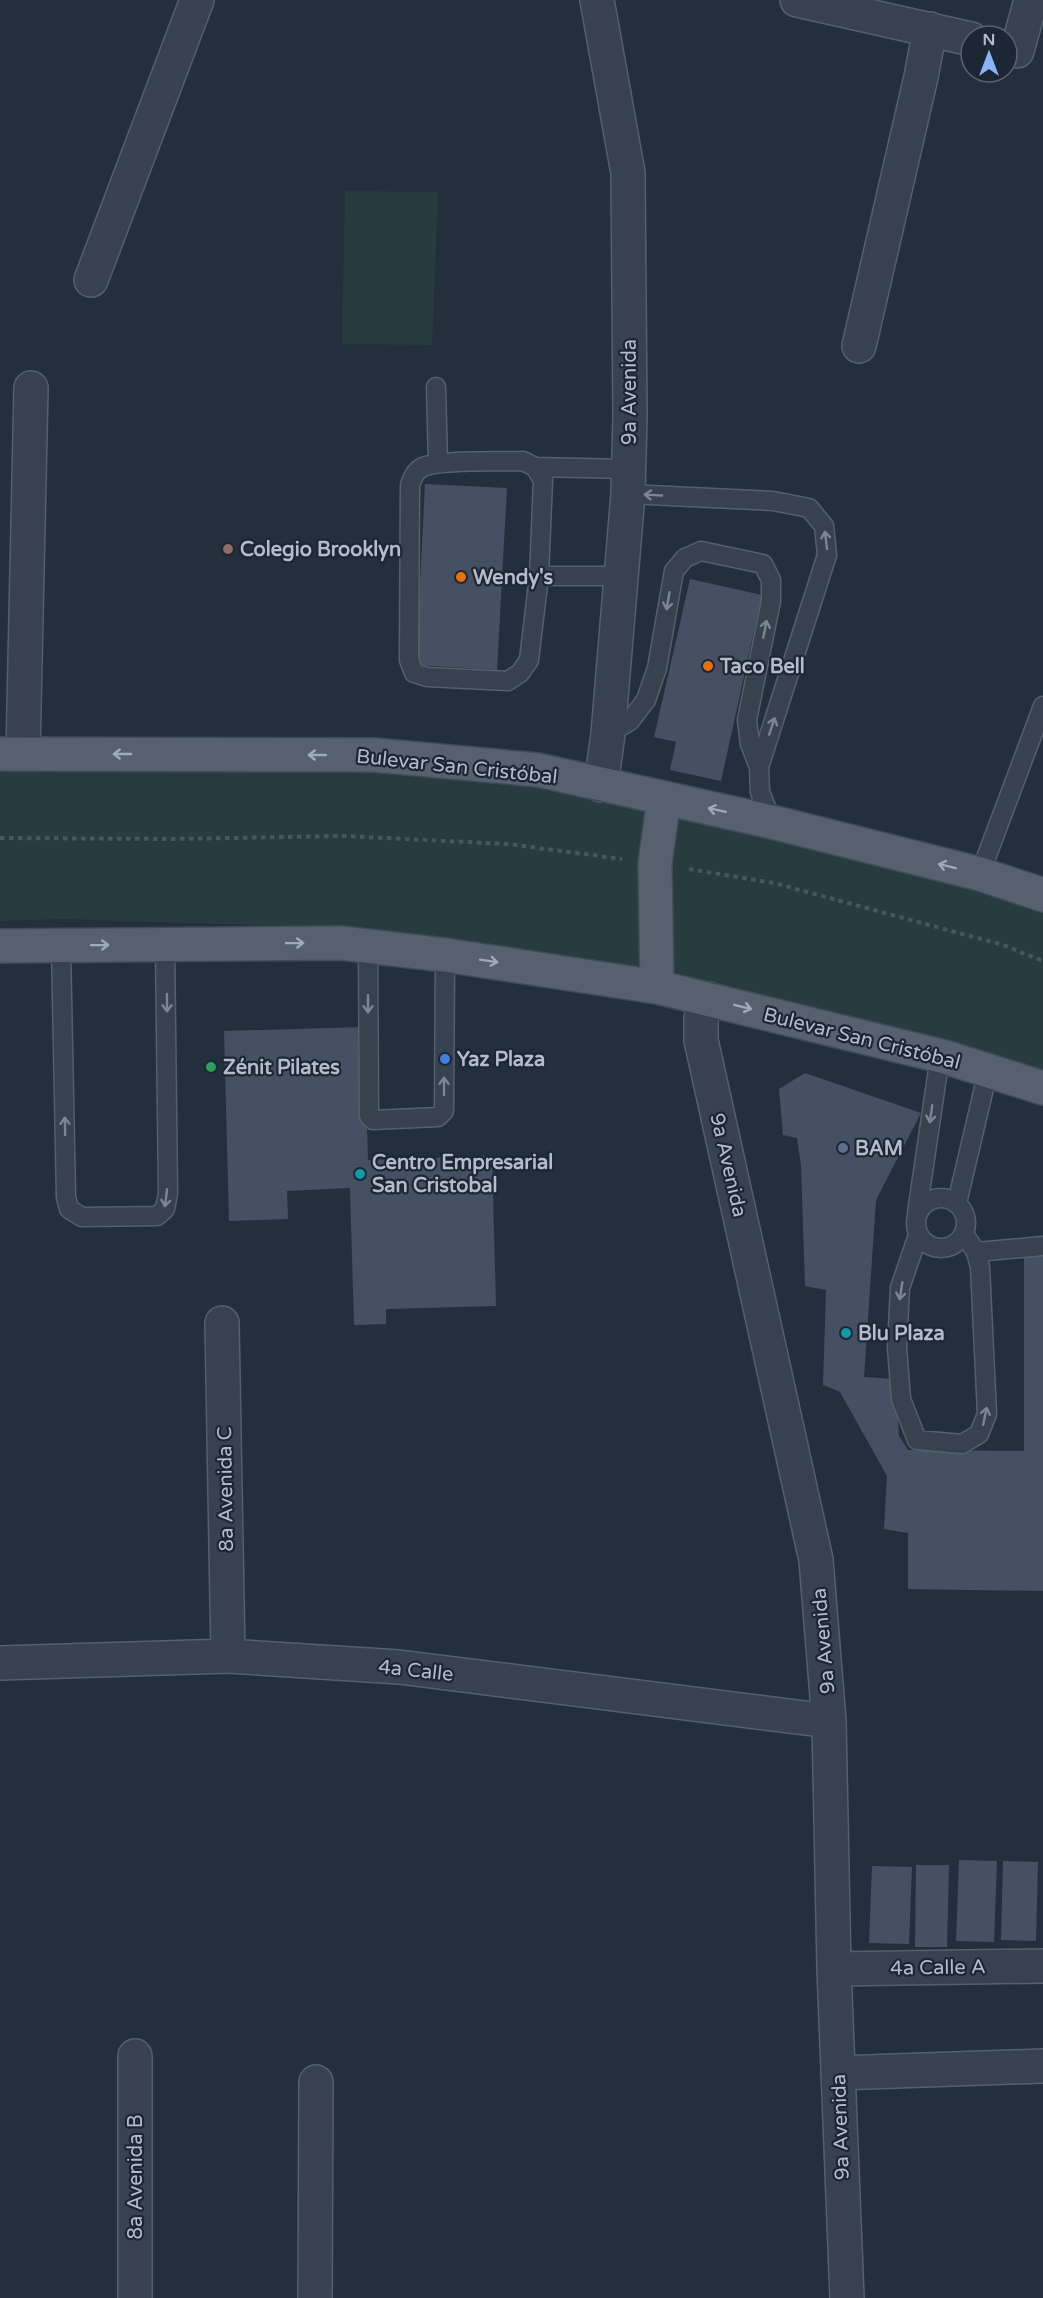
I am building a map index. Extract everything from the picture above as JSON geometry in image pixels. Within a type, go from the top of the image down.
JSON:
[{"type":"main road","name":"Bulevar San Cristóbal","points":[[11,753],[374,755],[538,770],[772,822],[980,874],[1043,895]]},
{"type":"main road","points":[[657,987],[655,863],[664,799]]},
{"type":"main road","name":"Bulevar San Cristóbal","points":[[0,946],[341,943],[445,955],[657,987],[940,1056],[1043,1088]]},
{"type":"street","points":[[91,280],[197,0]]},
{"type":"street","name":"9a Avenida","points":[[597,0],[628,173],[630,416],[628,481],[608,734],[601,785]]},
{"type":"street","points":[[797,0],[959,36]]},
{"type":"street","points":[[1022,52],[1031,0]]},
{"type":"street","points":[[859,346],[930,29]]},
{"type":"street","points":[[11,753],[31,388]]},
{"type":"street","name":"9a Avenida","points":[[709,999],[701,1018],[701,1040],[816,1560],[829,1721],[834,1969],[847,2298]]},
{"type":"street","name":"8a Avenida C","points":[[222,1323],[228,1656]]},
{"type":"street","name":"4a Calle","points":[[0,1663],[228,1656],[399,1667],[829,1721]]},
{"type":"street","name":"4a Calle A","points":[[834,1969],[1043,1966]]},
{"type":"street","name":"8a Avenida B","points":[[135,2056],[135,2298]]},
{"type":"street","points":[[838,2073],[1043,2066]]},
{"type":"street","points":[[315,2298],[316,2082]]},
{"type":"lane","points":[[436,387],[438,463]]},
{"type":"lane","points":[[535,467],[543,480],[539,576],[529,660],[520,673],[508,681],[427,677],[414,673],[409,660],[410,485],[414,474],[423,467],[438,463],[523,461],[535,467],[809,508],[824,526],[828,555],[759,767]]},
{"type":"lane","points":[[608,734],[630,721],[646,700],[657,668],[674,572],[685,558],[701,551],[763,564],[771,580],[771,601],[747,720],[750,744],[759,767],[760,792],[772,822]]},
{"type":"lane","points":[[539,576],[620,576]]},
{"type":"lane","points":[[980,874],[1043,706]]},
{"type":"lane","points":[[61,946],[66,1197],[69,1209],[82,1217],[157,1216],[165,1209],[168,1193],[165,945]]},
{"type":"lane","points":[[368,946],[369,1116],[373,1120],[438,1117],[444,1111],[445,955]]},
{"type":"lane","points":[[917,1213],[924,1203],[934,1198],[946,1198],[957,1203],[964,1211],[967,1222],[964,1233],[957,1242],[947,1247],[936,1248],[925,1243],[918,1235],[915,1224],[940,1056]]},
{"type":"lane","points":[[957,1203],[988,1071]]},
{"type":"lane","points":[[918,1235],[900,1288],[897,1347],[901,1399],[917,1440],[962,1444],[979,1434],[987,1414],[980,1267],[976,1252],[964,1233]]},
{"type":"lane","points":[[976,1252],[1043,1246]]},
{"type":"path","points":[[0,838],[172,839],[344,836],[508,844],[655,863],[774,883],[1003,945],[1043,961]]},
{"type":"green space","points":[[345,191],[438,192],[432,345],[342,344]]},
{"type":"green space","points":[[0,767],[406,771],[546,782],[652,805],[644,972],[482,943],[316,927],[63,919],[0,921]]},
{"type":"green space","points":[[676,812],[882,859],[1043,909],[1043,1073],[668,977]]},
{"type":"building","name":"Wendy's","points":[[425,484],[507,488],[497,670],[416,665]]},
{"type":"building","name":"Taco Bell","points":[[690,579],[762,595],[721,781],[670,770],[676,742],[654,737]]},
{"type":"building","name":"Centro Empresarial San Cristobal","points":[[364,1027],[368,1160],[492,1156],[496,1306],[386,1309],[386,1324],[354,1325],[350,1188],[287,1191],[288,1219],[229,1221],[224,1031]]},
{"type":"building","name":"Blu Plaza","points":[[805,1073],[921,1113],[876,1200],[864,1377],[895,1379],[899,1436],[908,1450],[1024,1451],[1024,1254],[1043,1253],[1043,1591],[908,1589],[908,1533],[884,1529],[887,1476],[840,1392],[823,1385],[826,1290],[805,1286],[801,1166],[797,1138],[783,1135],[779,1089]]},
{"type":"building","points":[[959,1860],[997,1861],[994,1942],[956,1941]]},
{"type":"building","points":[[1003,1861],[1038,1862],[1036,1941],[1001,1940]]},
{"type":"building","points":[[916,1865],[949,1865],[947,1947],[915,1947]]},
{"type":"building","points":[[872,1866],[912,1867],[909,1944],[869,1943]]},
{"type":"place","name":"Colegio Brooklyn","points":[[228,549]]},
{"type":"place","name":"Wendy's","points":[[461,577]]},
{"type":"place","name":"Taco Bell","points":[[708,666]]},
{"type":"place","name":"Yaz Plaza","points":[[445,1059]]},
{"type":"place","name":"Zénit Pilates","points":[[211,1067]]},
{"type":"place","name":"BAM","points":[[843,1148]]},
{"type":"place","name":"Centro Empresarial San Cristobal","points":[[360,1174]]},
{"type":"place","name":"Blu Plaza","points":[[846,1333]]}]
